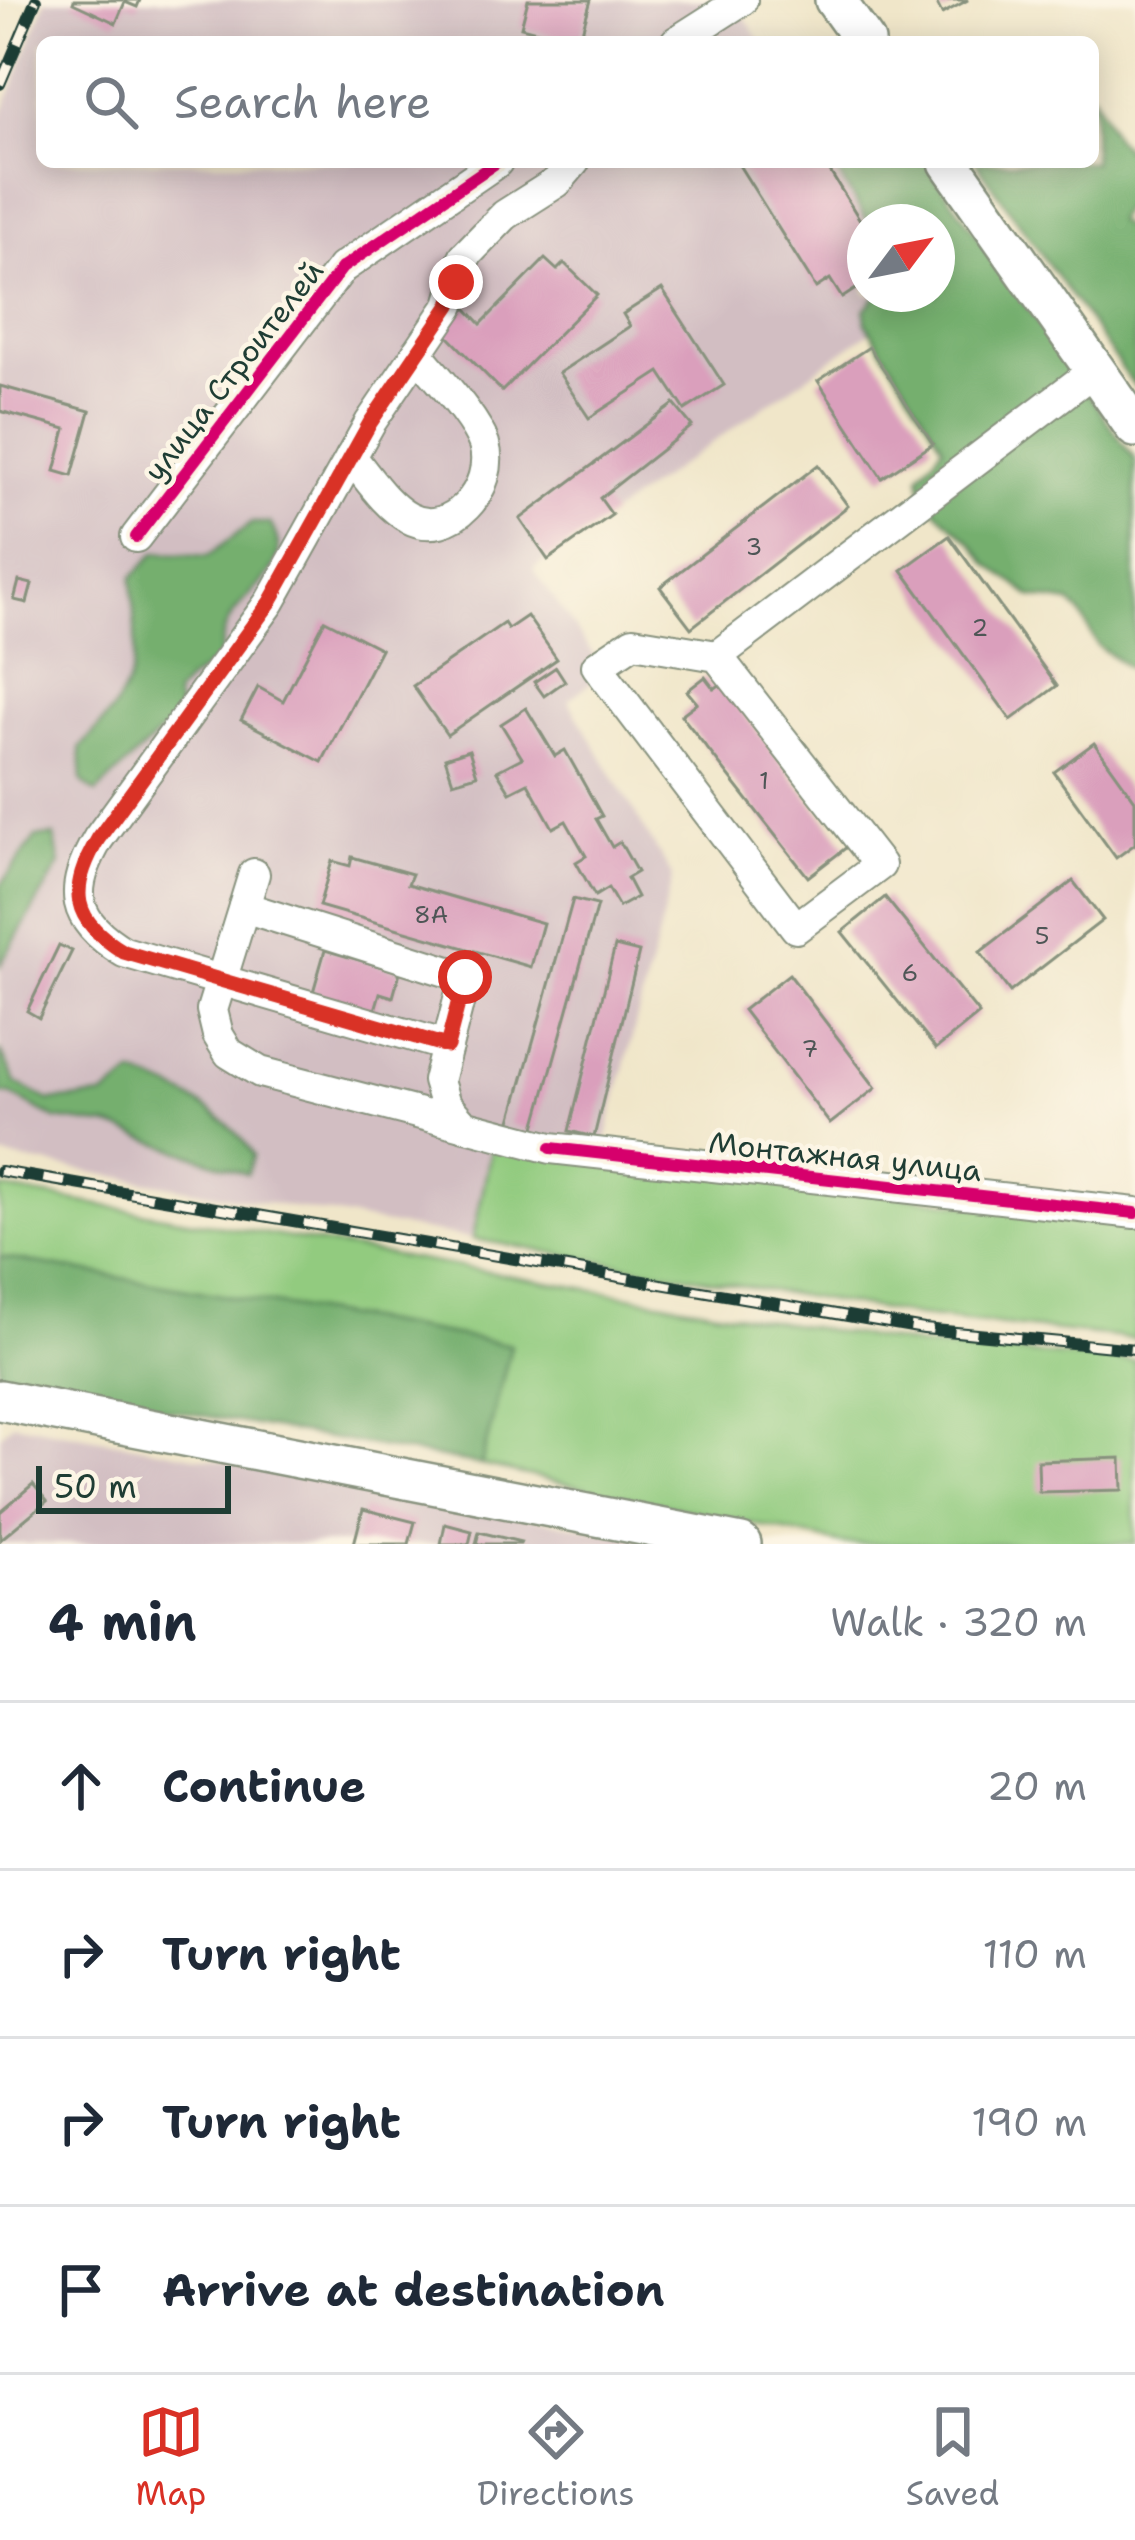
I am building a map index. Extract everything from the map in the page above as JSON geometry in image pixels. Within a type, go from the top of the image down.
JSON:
[{"type":"main road","points":[[835,0],[861,36]]},
{"type":"main road","points":[[953,168],[1135,427]]},
{"type":"main road","points":[[0,1400],[741,1544]]},
{"type":"street","points":[[685,36],[742,0]]},
{"type":"street","name":"улица Строителей","points":[[136,537],[342,268],[488,168]]},
{"type":"street","points":[[447,1046],[124,952],[100,938],[81,909],[77,893],[98,839],[270,602],[351,457],[450,305],[464,256],[505,215],[557,182],[569,168]]},
{"type":"street","points":[[351,457],[387,501],[410,519],[426,523],[450,516],[475,499],[485,484],[488,461],[482,437],[417,353]]},
{"type":"street","points":[[717,656],[880,865],[796,928],[597,665],[633,642],[717,656],[1095,370]]},
{"type":"street","points":[[221,981],[254,874]]},
{"type":"street","points":[[244,907],[465,977],[438,1081],[445,1104],[464,1126]]},
{"type":"street","name":"Монтажная улица","points":[[221,981],[212,1010],[218,1035],[229,1053],[260,1072],[464,1126],[551,1148],[1135,1213]]},
{"type":"shaded area","points":[[46,0],[761,0],[742,13],[757,36],[36,36],[36,168],[844,168],[867,204],[847,204],[847,312],[898,312],[533,569],[605,671],[568,700],[673,877],[599,1167],[493,1142],[473,1239],[0,1156],[0,120]]},
{"type":"shaded area","points":[[13,1423],[672,1544],[0,1544],[0,1435]]},
{"type":"green space","points":[[1099,106],[1114,137],[1135,157],[1135,205],[1126,205],[1116,221],[1135,234],[1135,387],[980,168],[1099,168]]},
{"type":"green space","points":[[835,168],[929,168],[955,204],[857,204]]},
{"type":"green space","points":[[955,205],[1135,460],[1135,672],[1098,646],[1070,603],[1032,597],[988,564],[924,499],[920,475],[943,446],[866,323],[865,312],[955,312]]},
{"type":"green space","points":[[252,523],[270,523],[277,539],[275,565],[228,622],[219,660],[175,695],[180,714],[96,793],[82,782],[80,748],[116,706],[132,671],[132,578],[156,552],[208,556]]},
{"type":"green space","points":[[54,836],[60,864],[0,965],[0,886],[36,837]]},
{"type":"green space","points":[[0,1050],[16,1083],[49,1101],[104,1096],[134,1075],[184,1095],[218,1117],[244,1142],[253,1156],[247,1174],[109,1126],[56,1119],[9,1094],[0,1094]]},
{"type":"green space","points":[[493,1141],[1135,1227],[1135,1339],[918,1316],[473,1239]]},
{"type":"green space","points":[[0,1188],[920,1346],[1135,1361],[1135,1544],[845,1544],[481,1465],[511,1345],[0,1257]]},
{"type":"green space","points":[[0,1257],[511,1345],[481,1465],[0,1380]]},
{"type":"building","points":[[74,0],[140,0],[137,7],[125,2],[116,23]]},
{"type":"building","points":[[528,0],[591,0],[581,36],[556,36],[521,27]]},
{"type":"building","points":[[935,0],[968,0],[942,14]]},
{"type":"building","points":[[741,168],[828,168],[850,204],[847,295],[842,298],[830,279],[816,288]]},
{"type":"building","points":[[545,259],[557,270],[564,263],[597,295],[502,391],[442,330],[465,307],[481,324]]},
{"type":"building","points":[[662,289],[724,385],[685,410],[660,372],[589,418],[559,373],[630,326],[623,314]]},
{"type":"building","points":[[869,347],[933,444],[882,478],[818,381]]},
{"type":"building","points":[[0,386],[90,411],[72,476],[55,471],[66,429],[0,411]]},
{"type":"building","points":[[674,404],[692,426],[600,498],[612,515],[548,560],[520,519]]},
{"type":"building","points":[[818,465],[848,506],[691,628],[660,587]]},
{"type":"building","points":[[949,536],[1057,686],[1011,720],[902,570]]},
{"type":"building","points":[[19,581],[32,584],[27,603],[14,600]]},
{"type":"building","points":[[527,616],[557,659],[447,735],[413,686],[504,623],[508,629]]},
{"type":"building","points":[[325,620],[381,649],[322,762],[241,720],[258,687],[283,701]]},
{"type":"building","points":[[556,667],[565,681],[544,696],[534,682]]},
{"type":"building","points":[[705,677],[714,689],[721,684],[847,847],[808,877],[681,715],[697,703],[687,691]]},
{"type":"building","points":[[526,708],[555,756],[565,750],[602,816],[596,819],[612,847],[620,842],[637,872],[627,878],[637,897],[619,907],[608,888],[595,896],[576,862],[586,856],[566,821],[553,828],[528,783],[510,792],[497,771],[522,758],[501,724]]},
{"type":"building","points":[[1094,743],[1135,800],[1135,844],[1116,858],[1054,772]]},
{"type":"building","points":[[469,750],[477,775],[453,782],[445,758]]},
{"type":"building","points":[[352,857],[412,874],[408,884],[543,923],[531,967],[319,906],[332,861],[350,866]]},
{"type":"building","points":[[1073,881],[1103,920],[1010,992],[980,952]]},
{"type":"building","points":[[885,897],[979,1014],[936,1049],[842,932]]},
{"type":"building","points":[[573,899],[597,905],[534,1131],[510,1124]]},
{"type":"building","points":[[59,945],[72,951],[39,1018],[27,1011]]},
{"type":"building","points":[[615,946],[639,952],[594,1137],[569,1131]]},
{"type":"building","points":[[325,950],[400,972],[393,997],[380,993],[375,1010],[313,992]]},
{"type":"building","points":[[789,974],[876,1088],[830,1124],[743,1010]]},
{"type":"building","points":[[1121,1458],[1122,1490],[1039,1492],[1038,1461]]},
{"type":"building","points":[[33,1484],[47,1501],[0,1540],[0,1512]]},
{"type":"building","points":[[363,1509],[415,1522],[409,1544],[354,1544]]},
{"type":"building","points":[[445,1524],[472,1531],[469,1544],[441,1544]]},
{"type":"building","points":[[479,1532],[521,1542],[476,1544]]},
{"type":"railway","points":[[0,84],[36,0]]},
{"type":"railway","points":[[0,1171],[924,1329],[1135,1349]]},
{"type":"cycle path","points":[[136,537],[342,268],[488,168]]},
{"type":"cycle path","points":[[551,1148],[1135,1213]]},
{"type":"route","points":[[456,282],[450,305],[370,423],[270,602],[98,839],[83,864],[77,893],[88,924],[100,938],[124,952],[447,1046],[465,977]]}]
